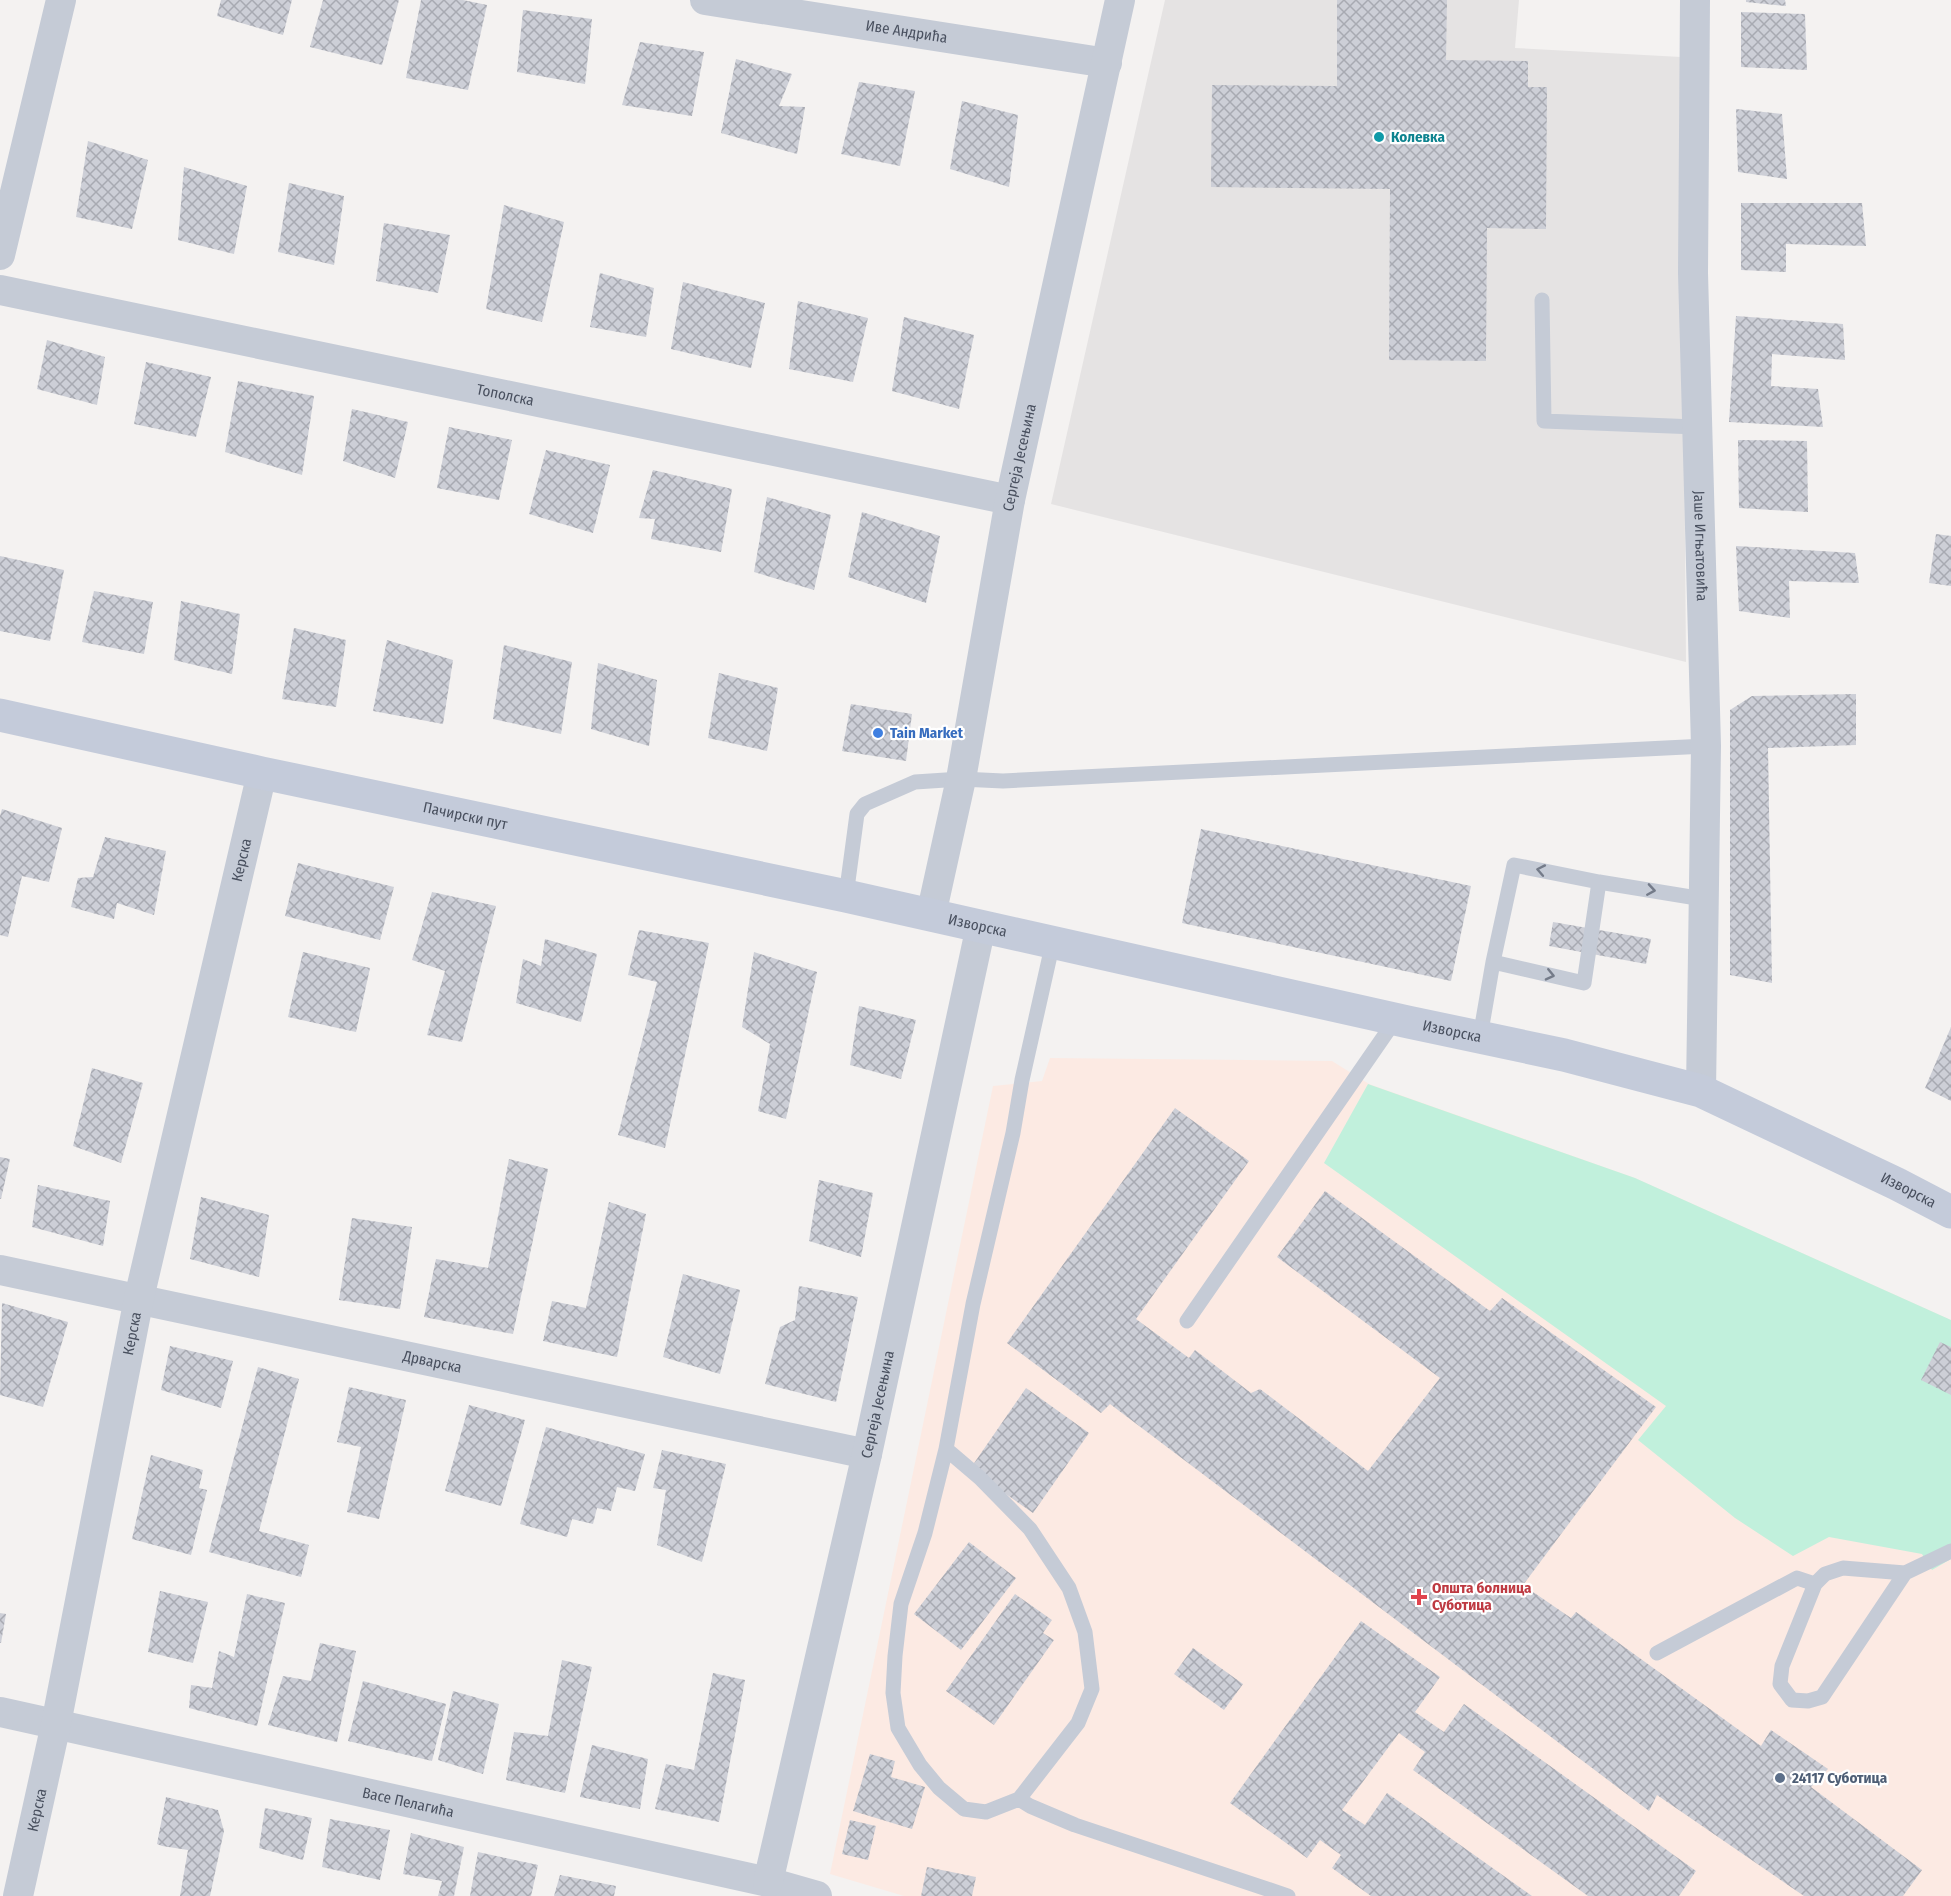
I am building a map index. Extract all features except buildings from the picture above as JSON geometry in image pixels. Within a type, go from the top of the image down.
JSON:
[{"type":"street","points":[[0,255],[61,0]]},
{"type":"street","name":"Иве Андрића","points":[[705,0],[1107,63]]},
{"type":"street","name":"Сергеја Јесењина","points":[[931,915],[961,779],[1010,500],[1120,0]]},
{"type":"street","name":"Јаше Игњатовића","points":[[1695,0],[1696,427],[1706,746],[1701,1091]]},
{"type":"street","name":"Тополска","points":[[0,290],[1010,500]]},
{"type":"street","name":"Пачирски пут","points":[[0,715],[931,915]]},
{"type":"street","name":"Керска","points":[[18,1896],[56,1724],[139,1298],[262,773]]},
{"type":"street","name":"Изворска","points":[[931,915],[1564,1055],[1701,1091],[1951,1212]]},
{"type":"street","name":"Сергеја Јесењина","points":[[768,1882],[867,1454],[981,926]]},
{"type":"street","name":"Дрварска","points":[[0,1269],[867,1454]]},
{"type":"street","name":"Васе Пелагића","points":[[0,1712],[768,1882],[818,1896]]},
{"type":"lane","points":[[1542,300],[1544,421],[1696,427]]},
{"type":"lane","points":[[846,896],[857,814],[865,804],[915,782],[961,779],[1027,780],[1706,746]]},
{"type":"lane","points":[[1480,1037],[1492,962],[1514,865],[1704,899]]},
{"type":"lane","points":[[1492,962],[1584,983],[1599,882]]},
{"type":"lane","points":[[946,1449],[980,1478],[1030,1529],[1069,1588],[1085,1632],[1092,1689],[1078,1723],[1019,1799],[986,1812],[964,1809],[939,1788],[920,1766],[898,1728],[893,1693],[895,1656],[901,1604],[924,1533],[946,1449],[973,1304],[1013,1133],[1022,1080],[1053,942]]},
{"type":"lane","points":[[1187,1321],[1396,1019]]},
{"type":"lane","points":[[1905,1573],[1822,1698],[1808,1701],[1792,1700],[1780,1684],[1782,1666],[1815,1584],[1825,1574],[1843,1568],[1905,1573],[1951,1551]]},
{"type":"lane","points":[[1657,1653],[1797,1578],[1815,1584]]},
{"type":"lane","points":[[1019,1799],[1075,1825],[1288,1896]]},
{"type":"shaded area","points":[[1165,0],[1519,0],[1515,48],[1681,57],[1686,662],[1051,504]]},
{"type":"shaded area","name":"Општа болница Суботица","points":[[1050,1058],[1332,1061],[1369,1084],[1635,1178],[1951,1320],[1951,1896],[904,1896],[830,1874],[993,1086],[1042,1081]]},
{"type":"green space","points":[[1368,1084],[1635,1178],[1951,1320],[1951,1559],[1932,1570],[1922,1554],[1829,1537],[1793,1556],[1735,1518],[1638,1440],[1666,1406],[1324,1163]]},
{"type":"place","name":"Колевка","points":[[1379,137]]},
{"type":"place","name":"Tain Market","points":[[878,733]]},
{"type":"place","name":"Општа болница Суботица","points":[[1419,1597]]},
{"type":"place","name":"24117 Суботица","points":[[1780,1778]]}]
